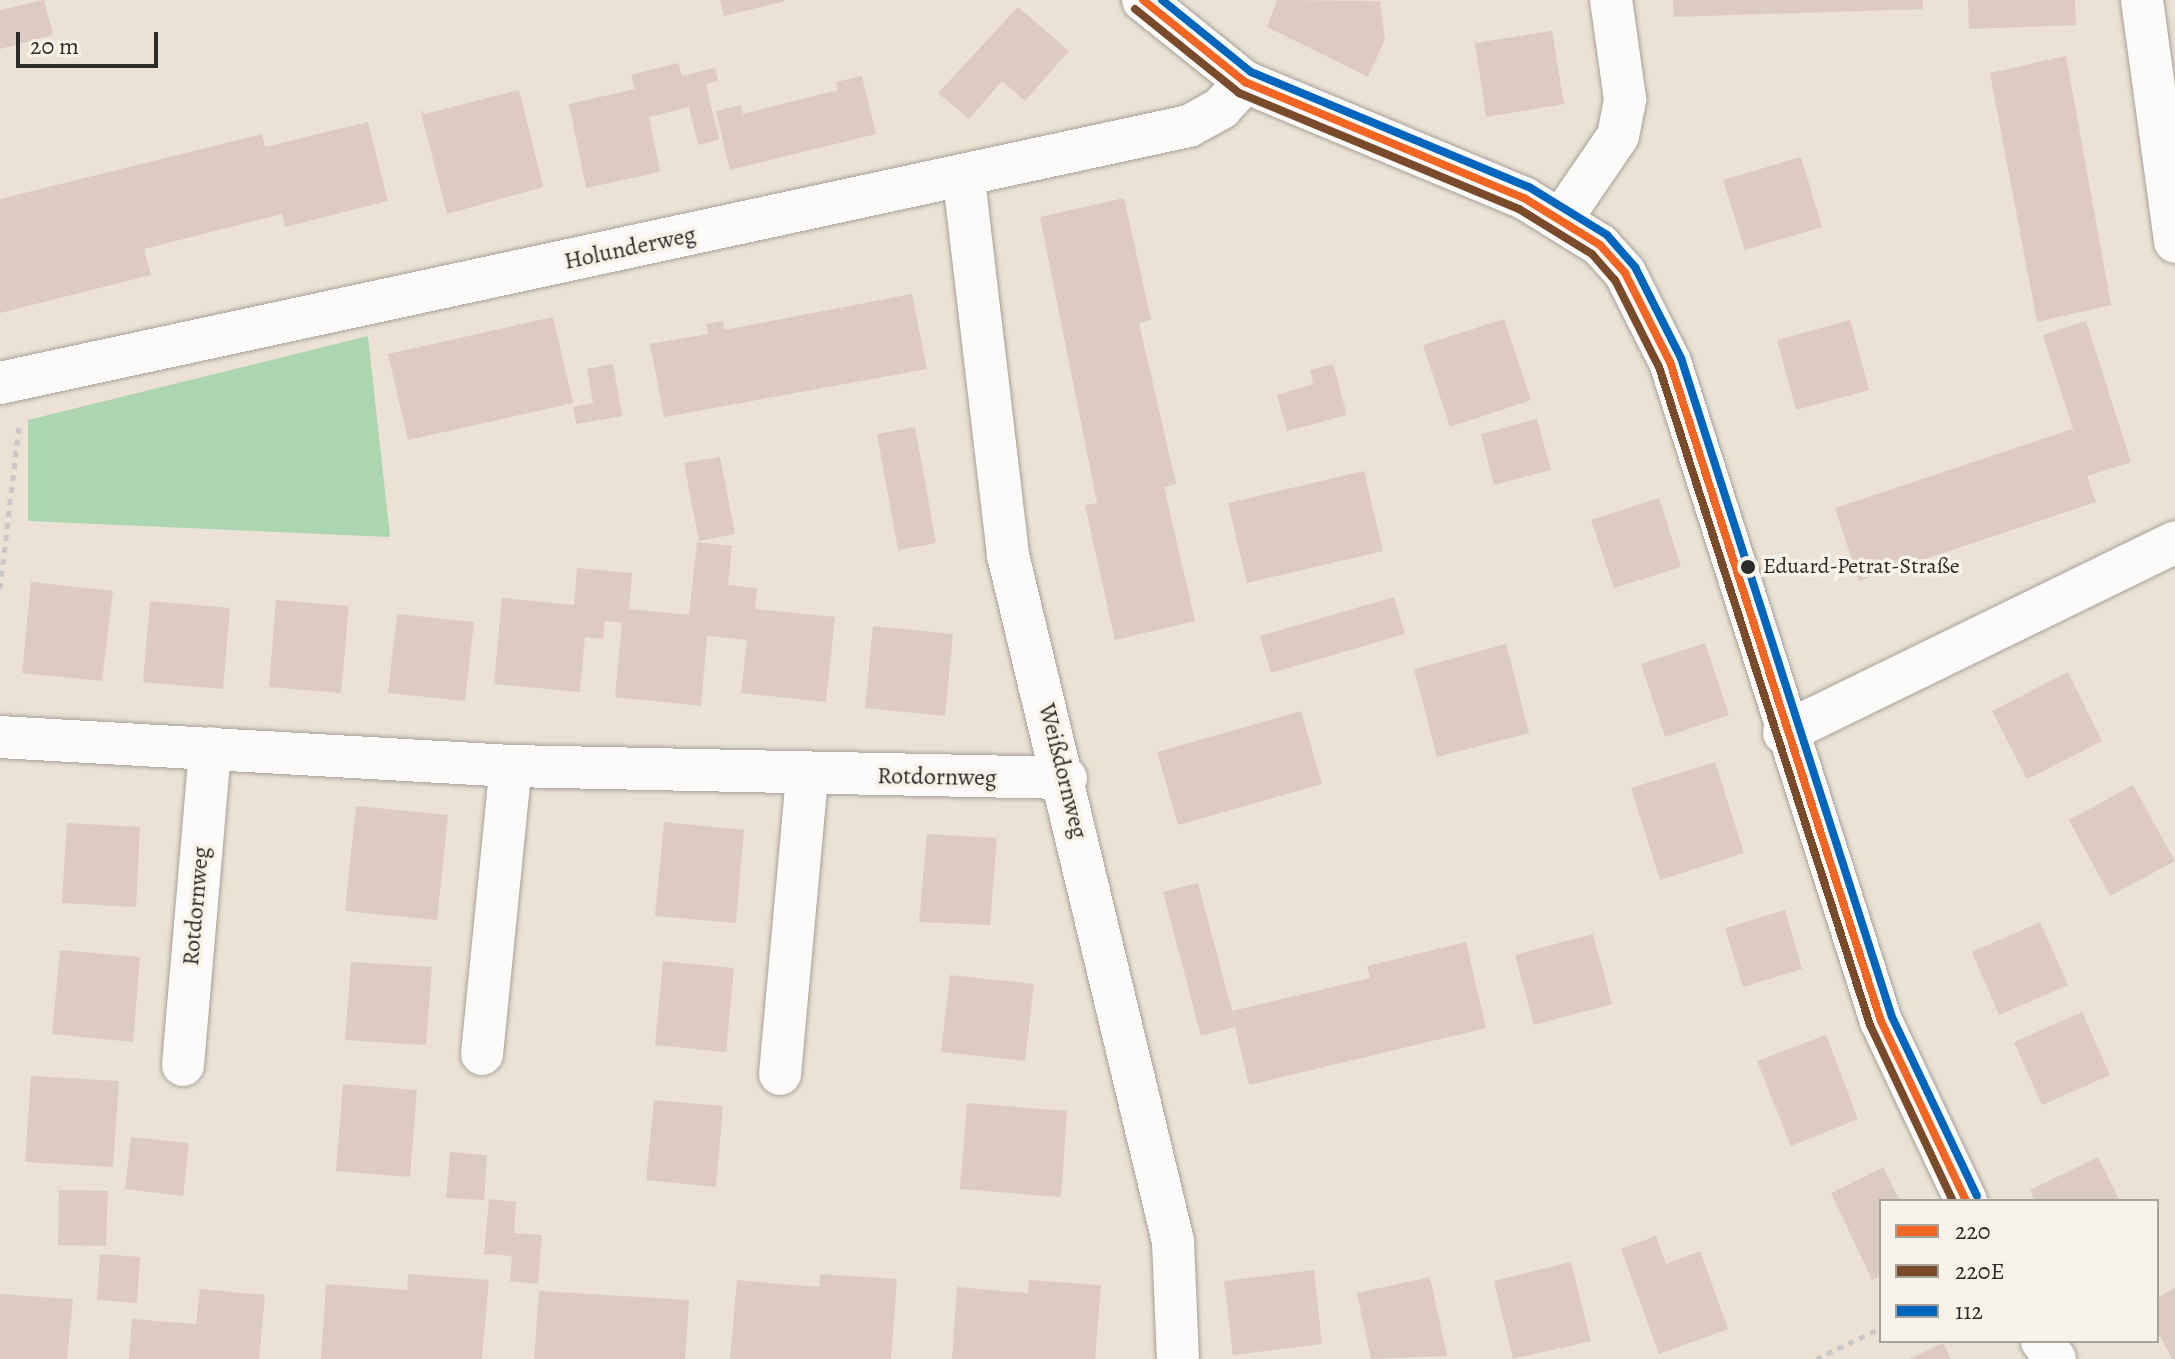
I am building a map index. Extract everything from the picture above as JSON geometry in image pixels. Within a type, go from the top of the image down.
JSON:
[{"type":"street","points":[[1143,0],[1245,82],[1562,218],[1600,245],[1651,314],[1784,733],[1881,1021],[1965,1199]]},
{"type":"street","points":[[1562,218],[1618,136],[1625,99],[1611,0]]},
{"type":"street","points":[[2142,0],[2175,242]]},
{"type":"street","name":"Holunderweg","points":[[12,380],[964,180],[1189,126],[1221,108],[1245,82]]},
{"type":"street","name":"Weißdornweg","points":[[964,180],[1008,555],[1066,778],[1173,1241],[1178,1359]]},
{"type":"street","points":[[1784,733],[2175,542]]},
{"type":"street","name":"Rotdornweg","points":[[0,737],[511,766],[807,776],[1066,778]]},
{"type":"street","name":"Rotdornweg","points":[[183,1065],[210,748]]},
{"type":"street","points":[[482,1054],[511,766]]},
{"type":"street","points":[[780,1074],[807,776]]},
{"type":"path","points":[[0,588],[12,380]]},
{"type":"path","points":[[1816,1359],[1879,1329]]},
{"type":"green space","points":[[368,336],[390,537],[28,521],[28,420]]},
{"type":"building","points":[[44,0],[53,35],[0,49],[0,10]]},
{"type":"building","points":[[720,0],[785,0],[785,1],[724,16]]},
{"type":"building","points":[[1277,0],[1380,1],[1385,39],[1368,77],[1267,27]]},
{"type":"building","points":[[1673,0],[1923,0],[1923,9],[1674,17]]},
{"type":"building","points":[[1968,0],[2075,0],[2076,25],[1969,29]]},
{"type":"building","points":[[1018,7],[1069,51],[1025,101],[1002,81],[969,119],[938,93]]},
{"type":"building","points":[[1552,31],[1564,104],[1486,117],[1475,43]]},
{"type":"building","points":[[2066,56],[2111,305],[2037,322],[1990,73]]},
{"type":"building","points":[[678,63],[682,76],[715,68],[718,81],[706,84],[719,140],[698,145],[689,107],[649,117],[660,172],[586,188],[569,104],[635,89],[631,75]]},
{"type":"building","points":[[862,76],[876,134],[730,170],[716,111],[741,105],[743,114],[838,90],[836,82]]},
{"type":"building","points":[[519,90],[543,187],[447,214],[420,109],[424,114]]},
{"type":"building","points":[[368,122],[388,201],[285,227],[282,214],[144,249],[151,275],[0,313],[0,199],[262,134],[265,147]]},
{"type":"building","points":[[1801,157],[1822,227],[1745,250],[1723,180]]},
{"type":"building","points":[[1124,198],[1151,320],[1139,323],[1176,484],[1164,487],[1195,621],[1115,640],[1085,505],[1097,503],[1040,217]]},
{"type":"building","points":[[912,294],[927,369],[664,417],[650,344],[708,334],[706,324],[723,321],[724,330]]},
{"type":"building","points":[[553,317],[573,403],[408,440],[388,354]]},
{"type":"building","points":[[1504,319],[1531,400],[1450,427],[1423,345]]},
{"type":"building","points":[[1850,320],[1869,390],[1796,410],[1777,340]]},
{"type":"building","points":[[2086,321],[2131,462],[2087,476],[2096,502],[1859,581],[1835,508],[2072,429],[2078,445],[2043,335]]},
{"type":"building","points":[[613,364],[622,416],[576,424],[573,407],[593,403],[587,369]]},
{"type":"building","points":[[1333,364],[1347,415],[1287,431],[1277,395],[1313,384],[1310,370]]},
{"type":"building","points":[[1537,419],[1551,470],[1494,485],[1481,434]]},
{"type":"building","points":[[915,427],[936,543],[898,550],[877,434]]},
{"type":"building","points":[[720,457],[735,534],[699,541],[684,463]]},
{"type":"building","points":[[1364,471],[1383,551],[1247,583],[1228,503]]},
{"type":"building","points":[[1659,498],[1681,567],[1614,588],[1591,520]]},
{"type":"building","points":[[697,542],[732,546],[728,585],[757,588],[755,609],[835,617],[826,702],[741,693],[747,640],[707,636],[701,706],[615,697],[622,623],[605,621],[603,639],[585,637],[580,692],[494,684],[502,598],[574,605],[577,568],[632,573],[629,609],[689,615]]},
{"type":"building","points":[[31,582],[113,591],[102,681],[22,673]]},
{"type":"building","points":[[1394,597],[1405,634],[1271,673],[1260,636]]},
{"type":"building","points":[[276,600],[349,606],[341,693],[269,687]]},
{"type":"building","points":[[150,601],[230,608],[223,689],[143,682]]},
{"type":"building","points":[[397,614],[474,622],[465,701],[388,693]]},
{"type":"building","points":[[873,626],[953,634],[945,716],[865,708]]},
{"type":"building","points":[[1705,643],[1729,715],[1665,737],[1641,664]]},
{"type":"building","points":[[1506,644],[1529,733],[1437,757],[1414,669]]},
{"type":"building","points":[[2068,672],[2102,741],[2027,779],[1992,711]]},
{"type":"building","points":[[1301,711],[1322,784],[1178,825],[1157,752]]},
{"type":"building","points":[[1715,762],[1744,853],[1660,880],[1631,788]]},
{"type":"building","points":[[2133,785],[2175,861],[2110,896],[2069,820]]},
{"type":"building","points":[[356,806],[448,815],[437,920],[345,911]]},
{"type":"building","points":[[664,822],[744,830],[736,923],[655,916]]},
{"type":"building","points":[[67,823],[140,827],[136,907],[62,903]]},
{"type":"building","points":[[927,834],[997,838],[990,925],[919,922]]},
{"type":"building","points":[[1198,883],[1232,1011],[1370,978],[1367,966],[1466,942],[1486,1028],[1249,1085],[1235,1027],[1201,1036],[1163,892]]},
{"type":"building","points":[[1785,910],[1802,969],[1743,987],[1725,928]]},
{"type":"building","points":[[2040,922],[2068,985],[1999,1015],[1972,952]]},
{"type":"building","points":[[1593,934],[1612,1004],[1534,1025],[1515,955]]},
{"type":"building","points":[[60,950],[140,957],[133,1042],[52,1034]]},
{"type":"building","points":[[663,961],[734,968],[726,1052],[655,1045]]},
{"type":"building","points":[[351,962],[432,967],[426,1045],[345,1040]]},
{"type":"building","points":[[950,975],[1034,984],[1025,1061],[941,1052]]},
{"type":"building","points":[[2082,1012],[2110,1075],[2042,1105],[2014,1042]]},
{"type":"building","points":[[1826,1035],[1858,1119],[1791,1146],[1757,1061]]},
{"type":"building","points":[[31,1076],[119,1081],[113,1167],[25,1162]]},
{"type":"building","points":[[343,1084],[417,1090],[410,1177],[336,1171]]},
{"type":"building","points":[[654,1100],[723,1106],[716,1187],[646,1180]]},
{"type":"building","points":[[967,1103],[1067,1111],[1061,1197],[960,1189]]},
{"type":"building","points":[[131,1137],[189,1143],[183,1196],[125,1189]]},
{"type":"building","points":[[450,1152],[487,1155],[484,1200],[446,1198]]},
{"type":"building","points":[[2098,1157],[2119,1199],[2034,1199],[2030,1190]]},
{"type":"building","points":[[1883,1167],[1899,1199],[1879,1199],[1879,1277],[1872,1280],[1831,1193]]},
{"type":"building","points":[[59,1190],[108,1191],[106,1246],[58,1245]]},
{"type":"building","points":[[489,1199],[516,1202],[514,1233],[542,1235],[538,1284],[510,1281],[512,1256],[484,1254]]},
{"type":"building","points":[[1656,1236],[1666,1264],[1700,1251],[1728,1329],[1659,1354],[1621,1249]]},
{"type":"building","points":[[100,1254],[140,1257],[137,1303],[97,1300]]},
{"type":"building","points":[[1571,1262],[1591,1341],[1513,1359],[1494,1281]]},
{"type":"building","points":[[1314,1270],[1322,1344],[1233,1355],[1224,1281]]},
{"type":"building","points":[[408,1274],[489,1280],[482,1359],[321,1359],[326,1284],[407,1290]]},
{"type":"building","points":[[820,1274],[897,1279],[891,1359],[730,1359],[737,1280],[819,1287]]},
{"type":"building","points":[[1430,1277],[1447,1356],[1371,1359],[1357,1293]]},
{"type":"building","points":[[1029,1280],[1101,1285],[1095,1359],[952,1359],[957,1287],[1028,1293]]},
{"type":"building","points":[[2175,1288],[2175,1359],[2172,1359],[2159,1334],[2159,1297]]},
{"type":"building","points":[[200,1289],[265,1295],[259,1359],[129,1359],[132,1319],[196,1324]]},
{"type":"building","points":[[539,1291],[689,1300],[685,1359],[534,1359]]},
{"type":"building","points":[[0,1294],[73,1299],[67,1359],[0,1359]]},
{"type":"building","points":[[1943,1343],[1951,1359],[1909,1359]]},
{"type":"transit line","name":"220","points":[[1143,0],[1245,82],[1524,198],[1600,245],[1625,273],[1670,362],[1881,1021],[1965,1199]]},
{"type":"transit line","name":"112","points":[[1162,0],[1251,72],[1529,187],[1607,235],[1635,267],[1681,358],[1892,1017],[1977,1196]]},
{"type":"transit line","name":"220E","points":[[1135,9],[1239,93],[1519,209],[1592,254],[1615,280],[1659,367],[1870,1025],[1952,1199]]},
{"type":"place","name":"Eduard-Petrat-Straße","points":[[1748,567]]}]
